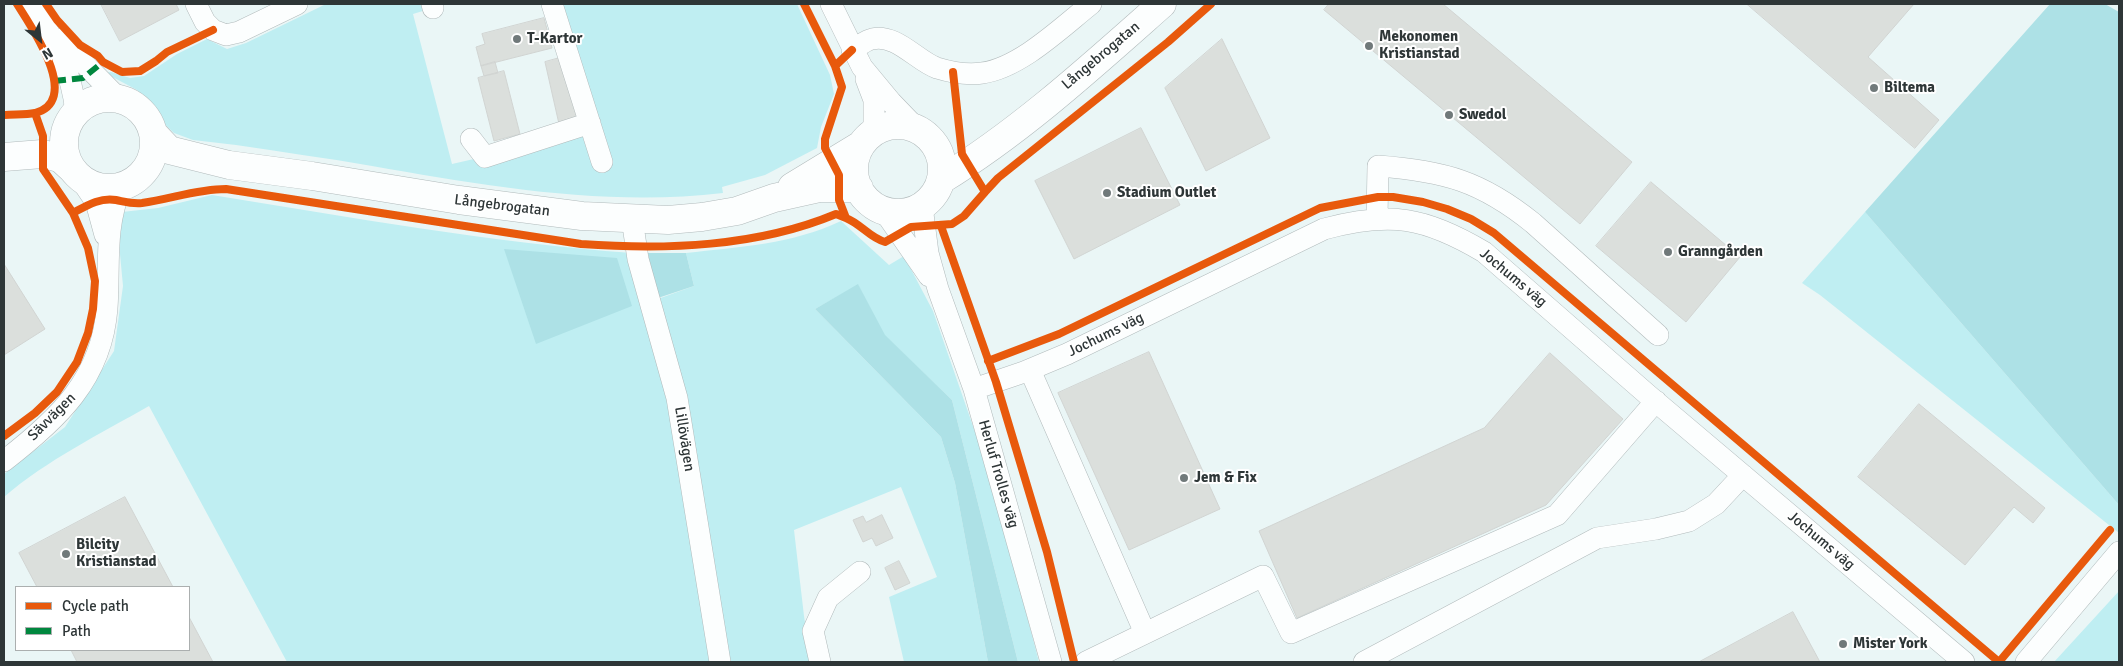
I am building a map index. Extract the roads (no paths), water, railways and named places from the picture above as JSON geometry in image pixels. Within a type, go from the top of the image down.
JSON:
[{"type":"main road","name":"Långebrogatan","points":[[941,180],[967,164],[1039,109],[1162,4]]},
{"type":"main road","points":[[4,143],[43,136],[73,117],[89,103],[104,98],[132,104],[142,111],[149,121],[153,133],[153,156],[148,166],[131,181],[98,187],[76,173],[60,158],[42,154],[4,157]]},
{"type":"main road","name":"Långebrogatan","points":[[924,134],[945,144],[961,145],[1003,129],[1039,109]]},
{"type":"main road","points":[[73,117],[64,140],[67,160],[76,173]]},
{"type":"main road","points":[[896,125],[924,134],[941,158],[941,180],[934,195],[922,206],[901,213],[884,211],[869,202],[859,188],[854,166],[868,139],[896,125]]},
{"type":"main road","name":"Långebrogatan","points":[[153,133],[169,150],[229,165],[312,176],[459,200],[582,216],[668,220],[702,217],[737,211],[774,198],[819,188],[859,188]]},
{"type":"main road","name":"Långebrogatan","points":[[774,198],[868,139]]},
{"type":"main road","name":"Långebrogatan","points":[[131,181],[165,168],[229,165]]},
{"type":"street","points":[[196,4],[213,30],[226,35],[239,32],[297,4]]},
{"type":"street","points":[[552,4],[602,162]]},
{"type":"street","points":[[830,4],[857,58],[874,100],[868,139]]},
{"type":"street","points":[[857,58],[872,38],[881,38],[900,46],[936,67],[953,72],[982,73],[1011,63],[1027,53],[1091,4]]},
{"type":"street","points":[[36,12],[92,73],[120,100]]},
{"type":"street","points":[[36,12],[66,66],[71,79],[73,117]]},
{"type":"street","points":[[857,58],[891,102],[924,134]]},
{"type":"street","points":[[471,139],[485,157],[590,123]]},
{"type":"street","points":[[1377,218],[1378,166],[1425,170],[1471,183],[1513,207],[1533,223],[1658,335]]},
{"type":"street","name":"Sävvägen","points":[[76,173],[96,202],[107,248]]},
{"type":"street","name":"Sävvägen","points":[[4,461],[58,416],[74,397],[92,367],[99,350],[107,308],[107,248],[112,211],[131,181]]},
{"type":"street","name":"Herluf Trolles väg","points":[[922,206],[928,253],[938,289],[974,389],[1051,662]]},
{"type":"street","name":"Herluf Trolles väg","points":[[884,211],[938,289]]},
{"type":"street","name":"Jochums väg","points":[[974,389],[1030,370],[1067,354],[1324,229],[1353,221],[1377,218],[1428,224],[1456,235],[1484,252],[1656,401],[1964,662]]},
{"type":"street","name":"Lillövägen","points":[[632,219],[638,259],[677,398],[720,662]]},
{"type":"street","points":[[1030,370],[1145,633]]},
{"type":"street","points":[[1086,662],[1263,576],[1291,633],[1557,515],[1656,401]]},
{"type":"street","points":[[1364,662],[1597,538],[1656,529],[1689,521],[1716,504],[1743,475]]},
{"type":"street","points":[[2026,662],[2119,552]]},
{"type":"street","points":[[820,662],[814,631],[828,598],[860,572]]},
{"type":"place","name":"T-Kartor","points":[[517,39]]},
{"type":"place","name":"Mekonomen Kristianstad","points":[[1369,46]]},
{"type":"place","name":"Biltema","points":[[1874,88]]},
{"type":"place","name":"Swedol","points":[[1449,115]]},
{"type":"place","name":"Stadium Outlet","points":[[1107,193]]},
{"type":"place","name":"Granngården","points":[[1668,252]]},
{"type":"place","name":"Jem & Fix","points":[[1184,478]]},
{"type":"place","name":"Bilcity Kristianstad","points":[[66,554]]},
{"type":"place","name":"Mister York","points":[[1843,644]]}]
